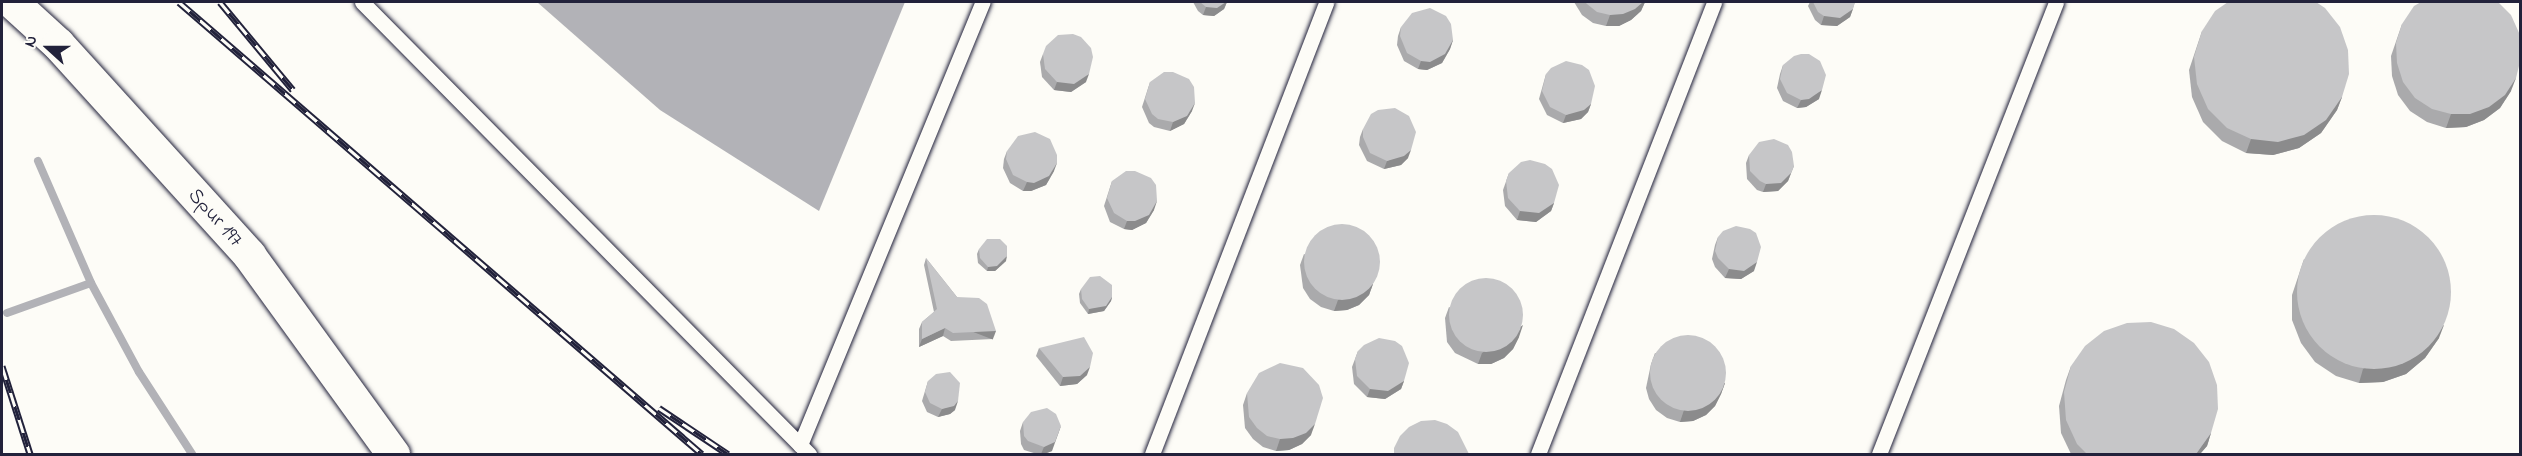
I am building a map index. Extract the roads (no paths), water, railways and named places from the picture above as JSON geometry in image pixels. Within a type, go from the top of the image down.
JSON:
[{"type":"main road","name":"Spur 197","points":[[12,2],[58,44],[249,255],[393,454]]},
{"type":"lane","points":[[362,2],[805,450],[983,2]]},
{"type":"lane","points":[[1152,454],[1326,2]]},
{"type":"lane","points":[[1538,454],[1714,2]]},
{"type":"lane","points":[[1879,454],[2056,2]]},
{"type":"waterway","points":[[38,161],[91,283],[139,372],[192,454]]},
{"type":"waterway","points":[[7,313],[91,283]]},
{"type":"railway","points":[[179,2],[702,454]]},
{"type":"railway","points":[[220,2],[293,90]]},
{"type":"railway","points":[[2,366],[30,454]]},
{"type":"railway","points":[[659,408],[728,454]]}]
